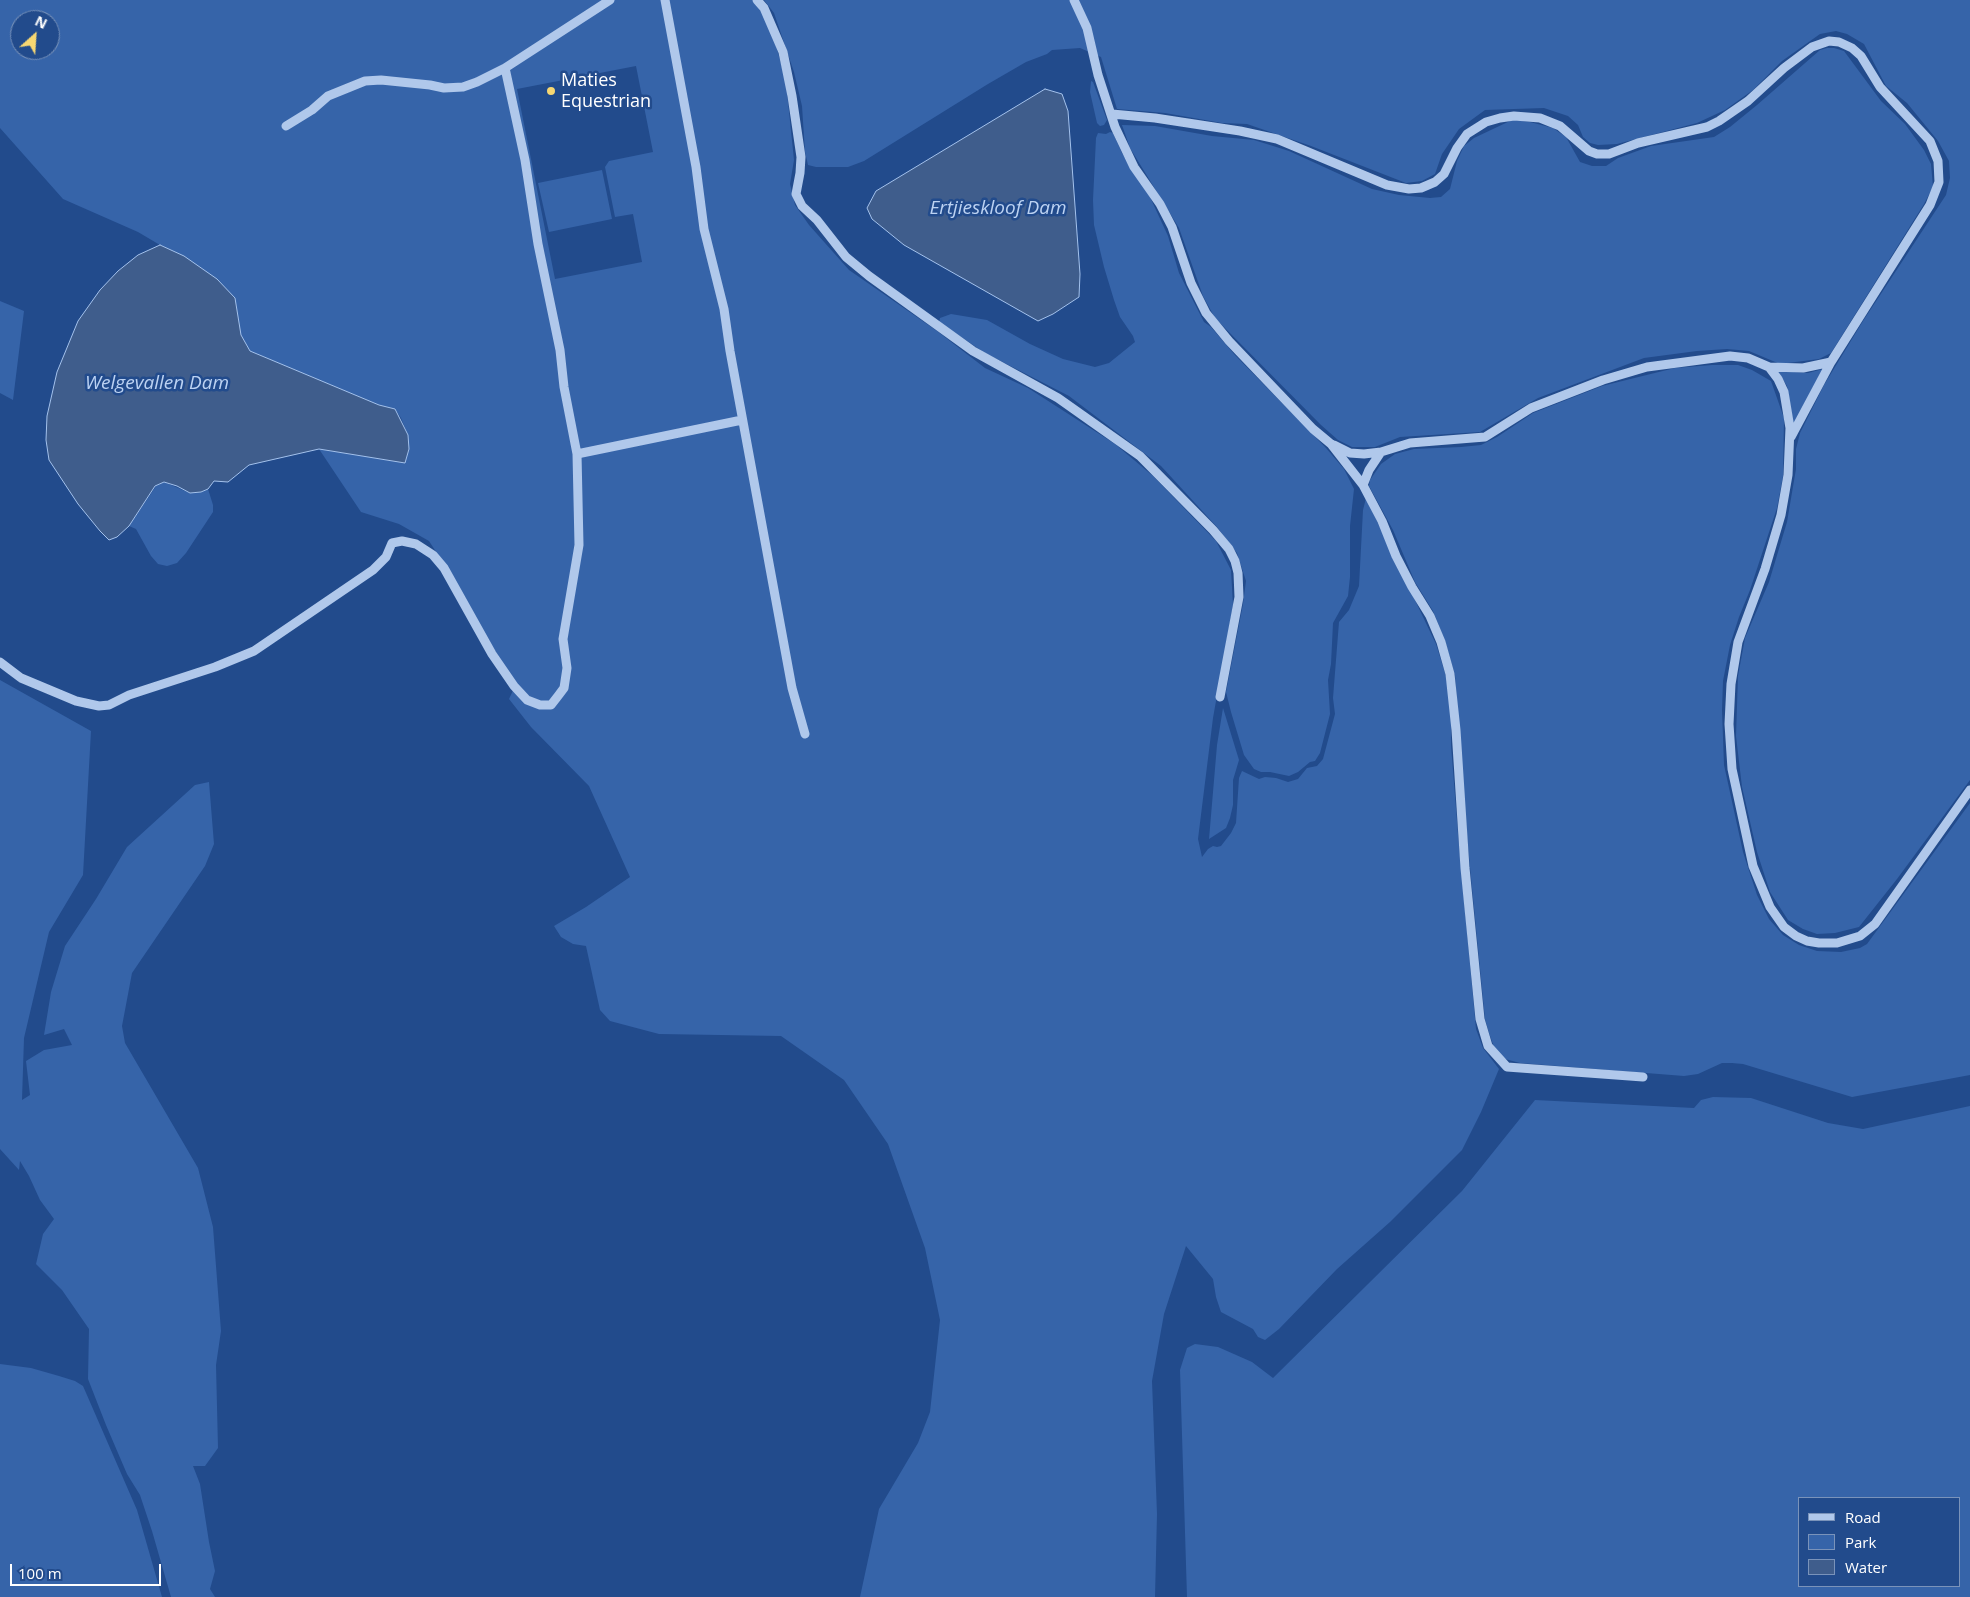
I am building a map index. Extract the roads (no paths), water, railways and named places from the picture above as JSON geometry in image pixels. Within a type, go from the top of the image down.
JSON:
[{"type":"street","points":[[286,126],[312,110],[328,96],[365,81],[381,80],[444,88],[463,88],[505,68],[610,0]]},
{"type":"street","points":[[665,0],[696,167],[704,230],[724,309],[742,420],[792,688],[804,734]]},
{"type":"street","points":[[757,0],[764,8],[783,52],[792,96],[800,157],[800,173],[796,194],[802,206],[817,220],[846,257],[869,276],[973,351],[1058,398],[1140,456],[1229,549],[1238,573],[1239,597],[1220,697]]},
{"type":"street","points":[[1074,0],[1087,28],[1098,75],[1115,128],[1134,167],[1160,204],[1172,227],[1191,283],[1206,313],[1229,341],[1314,429],[1331,444],[1363,485],[1382,521],[1396,556],[1430,616],[1441,642],[1450,674],[1456,730],[1465,868],[1480,1019],[1488,1046],[1506,1067],[1643,1077]]},
{"type":"street","points":[[1112,114],[1155,118],[1240,131],[1277,139],[1387,184],[1409,189],[1421,188],[1436,182],[1444,174],[1457,148],[1467,134],[1486,122],[1514,116],[1540,118],[1560,126],[1589,152],[1609,154],[1638,143],[1707,126],[1719,121],[1748,102],[1784,68],[1812,47],[1829,41],[1839,42],[1852,48],[1861,56],[1880,87],[1930,142],[1938,162],[1939,182],[1930,205],[1831,362],[1789,440]]},
{"type":"street","points":[[0,662],[21,678],[76,702],[99,706],[109,704],[129,694],[209,670],[254,650],[373,570],[386,557],[392,542],[402,541],[416,544],[433,555],[444,568],[492,654],[514,686],[528,700],[540,706],[551,705],[564,688],[567,668],[563,639],[579,545],[577,454],[564,387],[560,350],[538,244],[525,160],[505,68]]},
{"type":"street","points":[[1331,444],[1350,453],[1364,454],[1381,452],[1410,444],[1485,437],[1531,408],[1603,380],[1647,367],[1730,356],[1748,358],[1769,367],[1803,368],[1831,362]]},
{"type":"street","points":[[1769,367],[1778,379],[1784,392],[1790,428],[1788,475],[1781,515],[1765,569],[1738,642],[1731,684],[1729,724],[1732,769],[1753,866],[1770,907],[1784,927],[1807,941],[1837,943],[1860,936],[1875,924],[1970,790]]},
{"type":"street","points":[[577,454],[742,420]]},
{"type":"street","points":[[1363,485],[1369,470],[1381,452]]},
{"type":"water","name":"Ertjieskloof Dam","points":[[1045,89],[1062,94],[1068,111],[1080,274],[1079,297],[1053,314],[1038,321],[904,245],[872,219],[867,208],[876,191]]},
{"type":"water","name":"Welgevallen Dam","points":[[160,245],[184,256],[217,279],[235,298],[241,335],[250,351],[379,405],[395,409],[408,435],[409,449],[405,463],[319,449],[249,465],[228,482],[214,481],[208,489],[201,492],[190,493],[164,482],[155,486],[129,526],[117,537],[109,540],[78,504],[49,460],[46,440],[47,416],[57,372],[78,321],[100,290],[118,271],[138,255]]},
{"type":"place","name":"Maties Equestrian","points":[[551,91]]}]
